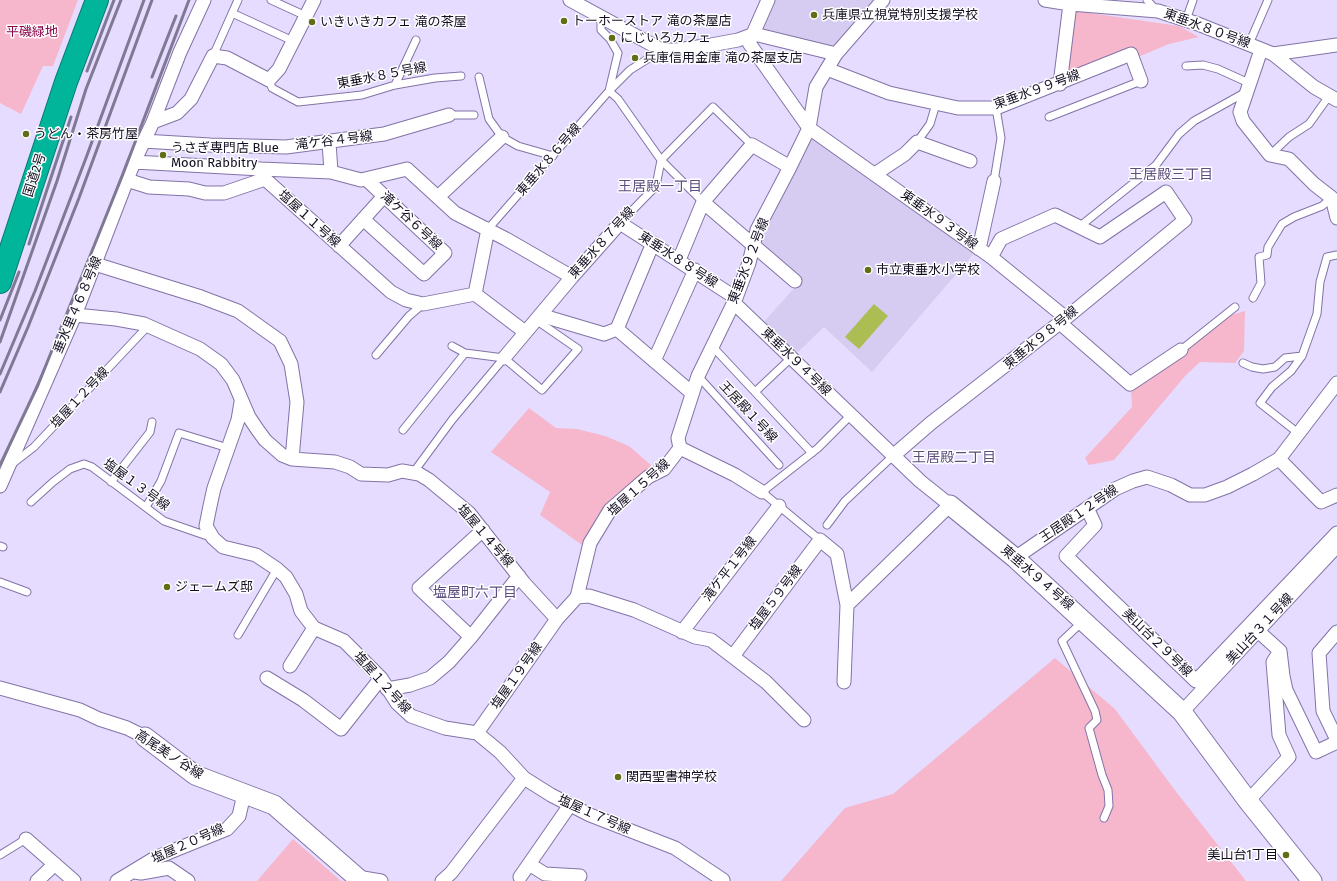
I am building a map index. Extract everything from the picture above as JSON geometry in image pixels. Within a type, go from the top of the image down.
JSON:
[{"type":"highway","name":"国道2号","points":[[0,282],[66,82],[96,0]]},
{"type":"street","name":"垂水里４６８号線","points":[[0,486],[75,315],[134,162],[153,122],[180,52],[204,0]]},
{"type":"street","points":[[153,122],[177,113],[191,99],[213,56],[227,58],[269,80],[279,69],[314,0]]},
{"type":"street","points":[[570,0],[589,4],[601,17],[662,50],[677,50],[711,45],[738,40],[754,34],[836,54],[883,0]]},
{"type":"street","points":[[754,34],[768,0]]},
{"type":"street","name":"東垂水８０号線","points":[[1045,0],[1070,4],[1158,11],[1186,20],[1267,52],[1314,87],[1333,98]]},
{"type":"street","points":[[1060,84],[1070,4]]},
{"type":"street","name":"東垂水９３号線","points":[[754,34],[749,43],[809,128],[991,257],[1063,321],[1130,384],[1180,350]]},
{"type":"street","points":[[1337,45],[1267,52],[1240,112],[1243,121],[1270,155],[1290,159],[1314,184],[1334,196],[1337,218]]},
{"type":"street","name":"東垂水９２号線","points":[[680,448],[678,438],[698,376],[735,300],[757,230],[809,128],[816,87],[836,54]]},
{"type":"street","name":"東垂水９９号線","points":[[827,69],[889,93],[958,108],[996,108],[1060,84],[1131,54],[1141,81]]},
{"type":"street","name":"滝ケ谷４号線","points":[[143,141],[247,147],[286,146],[329,142],[384,134],[449,115]]},
{"type":"street","points":[[438,197],[502,138]]},
{"type":"street","points":[[329,142],[331,172]]},
{"type":"street","points":[[875,174],[905,154],[917,142],[970,161]]},
{"type":"street","points":[[679,260],[703,202],[752,145],[790,167]]},
{"type":"street","points":[[134,162],[263,174],[331,172],[360,180],[407,169],[455,213],[488,229],[572,277]]},
{"type":"street","points":[[127,180],[149,187],[189,189],[205,193],[224,193],[263,174]]},
{"type":"street","name":"塩屋１１号線","points":[[263,174],[339,246],[391,292],[406,300],[423,304],[475,294]]},
{"type":"street","name":"滝ケ谷６号線","points":[[363,219],[424,274],[445,253],[366,179]]},
{"type":"street","points":[[979,249],[994,181]]},
{"type":"street","name":"東垂水９８号線","points":[[894,455],[937,419],[1063,321],[1186,220],[1166,192],[1100,237],[1079,227]]},
{"type":"street","points":[[339,246],[384,196]]},
{"type":"street","points":[[703,202],[795,281]]},
{"type":"street","points":[[991,257],[1001,239],[1055,215],[1079,227]]},
{"type":"street","name":"東垂水８８号線","points":[[620,223],[695,270],[735,300]]},
{"type":"street","name":"東垂水８７号線","points":[[504,358],[572,277],[620,223]]},
{"type":"street","points":[[488,229],[475,294],[526,332]]},
{"type":"street","points":[[538,318],[604,334],[617,329],[653,243]]},
{"type":"street","points":[[95,264],[201,297],[238,311],[280,341],[291,364],[297,402],[292,459]]},
{"type":"street","points":[[654,361],[695,270]]},
{"type":"street","name":"東垂水９４号線","points":[[735,300],[791,358],[920,481],[1015,558],[1182,712],[1248,801],[1310,880]]},
{"type":"street","name":"塩屋１４号線","points":[[75,315],[116,319],[148,326],[200,349],[221,364],[233,380],[241,402],[249,417],[265,440],[282,455],[292,459],[335,462],[350,467],[361,474],[388,475],[402,471],[413,473],[429,480],[469,513],[519,576],[557,619]]},
{"type":"street","points":[[617,329],[692,393]]},
{"type":"street","name":"王居殿１２号線","points":[[1015,558],[1115,489],[1147,477],[1170,485],[1190,495],[1205,495],[1227,487],[1279,459],[1337,383]]},
{"type":"street","points":[[213,538],[206,526],[214,488],[238,420],[241,402]]},
{"type":"street","points":[[680,448],[735,475],[762,492]]},
{"type":"street","name":"塩屋１５号線","points":[[577,597],[590,543],[610,510],[648,477],[664,469],[680,448]]},
{"type":"street","points":[[1279,459],[1322,502],[1337,495]]},
{"type":"street","points":[[848,605],[950,505]]},
{"type":"street","name":"滝ケ平１号線","points":[[682,632],[779,506]]},
{"type":"street","name":"美山台２９号線","points":[[1087,508],[1095,525],[1066,556],[1196,681],[1337,533]]},
{"type":"street","points":[[472,637],[419,588],[483,530]]},
{"type":"street","name":"塩屋１２号線","points":[[213,538],[223,547],[256,555],[286,577],[293,588],[301,611],[314,628],[344,641],[384,683],[397,703],[411,716],[445,728],[477,733]]},
{"type":"street","points":[[820,540],[837,554],[848,605],[844,682]]},
{"type":"street","name":"塩屋５９号線","points":[[733,656],[820,540]]},
{"type":"street","name":"美山台３１号線","points":[[1182,712],[1337,546]]},
{"type":"street","points":[[267,678],[303,700],[341,728],[384,683],[410,685],[430,678],[449,662],[472,637],[519,576]]},
{"type":"street","points":[[557,619],[577,597],[589,596],[634,610],[695,638],[711,640],[766,682],[804,720]]},
{"type":"street","name":"塩屋１９号線","points":[[477,733],[557,619]]},
{"type":"street","points":[[290,666],[314,628]]},
{"type":"street","points":[[1258,631],[1280,651],[1282,676],[1286,690],[1316,752],[1337,741],[1323,711],[1319,652],[1337,632]]},
{"type":"street","points":[[1248,801],[1289,757],[1279,734],[1273,662],[1280,651]]},
{"type":"street","name":"高尾美ノ谷線","points":[[0,688],[80,710],[99,719],[127,728],[145,737],[195,775],[274,805],[359,879]]},
{"type":"street","name":"塩屋１７号線","points":[[477,733],[500,752],[524,778],[590,815],[675,848],[723,880]]},
{"type":"street","points":[[442,881],[451,873],[524,778]]},
{"type":"street","name":"塩屋２０号線","points":[[117,881],[155,858],[227,829],[239,816],[244,794]]},
{"type":"street","points":[[520,878],[570,805]]},
{"type":"street","points":[[26,839],[74,881]]},
{"type":"street","points":[[37,881],[54,864]]},
{"type":"street","points":[[529,864],[545,874],[580,876]]},
{"type":"street","points":[[132,872],[141,873],[169,868],[188,881]]},
{"type":"street","points":[[359,879],[382,881]]},
{"type":"lane","points":[[213,56],[238,0]]},
{"type":"lane","points":[[271,0],[306,16]]},
{"type":"lane","points":[[1147,0],[1158,11]]},
{"type":"lane","points":[[1186,20],[1194,0]]},
{"type":"lane","points":[[1249,44],[1268,0]]},
{"type":"lane","points":[[232,13],[293,41]]},
{"type":"lane","points":[[601,17],[601,30],[610,39],[618,53],[609,91],[618,99],[661,160],[703,202]]},
{"type":"lane","points":[[395,85],[416,40]]},
{"type":"lane","name":"東垂水８６号線","points":[[488,229],[609,91],[630,70],[662,50]]},
{"type":"lane","points":[[1079,227],[1156,165],[1179,134],[1194,121],[1250,87],[1218,69],[1203,65],[1186,66]]},
{"type":"lane","name":"東垂水８５号線","points":[[269,80],[272,88],[298,102],[362,95],[395,85],[435,78],[461,76]]},
{"type":"lane","points":[[479,77],[489,119],[502,138],[518,146],[553,156]]},
{"type":"lane","points":[[1049,117],[1141,81]]},
{"type":"lane","points":[[1270,155],[1289,137],[1309,124],[1333,98]]},
{"type":"lane","points":[[917,142],[930,124],[936,104]]},
{"type":"lane","points":[[661,160],[713,107],[752,145]]},
{"type":"lane","points":[[994,181],[1001,138],[996,108]]},
{"type":"lane","name":"滝ケ谷４号線","points":[[449,115],[474,115]]},
{"type":"lane","name":"東垂水８７号線","points":[[620,223],[656,186],[661,160]]},
{"type":"lane","points":[[1252,298],[1261,283],[1259,257],[1267,255],[1268,247],[1282,224],[1294,217],[1322,206],[1334,196]]},
{"type":"lane","points":[[1298,433],[1260,403],[1272,387],[1292,370],[1302,356],[1317,314],[1320,282],[1327,257],[1337,255]]},
{"type":"lane","points":[[376,355],[409,316],[423,304]]},
{"type":"lane","name":"東垂水９３号線","points":[[1180,350],[1235,307]]},
{"type":"lane","points":[[452,346],[465,353],[504,358],[542,390],[578,349],[538,318]]},
{"type":"lane","name":"塩屋１２号線","points":[[8,467],[34,447],[148,326]]},
{"type":"lane","points":[[712,346],[812,453]]},
{"type":"lane","points":[[404,430],[465,353]]},
{"type":"lane","points":[[1243,363],[1252,367],[1263,369],[1275,367],[1285,358],[1302,356]]},
{"type":"lane","points":[[413,473],[452,420],[504,358]]},
{"type":"lane","points":[[755,392],[791,358]]},
{"type":"lane","name":"王居殿１号線","points":[[698,376],[780,465]]},
{"type":"lane","points":[[820,540],[762,492],[812,453],[851,415]]},
{"type":"lane","points":[[111,482],[150,432],[152,422]]},
{"type":"lane","points":[[146,507],[161,481],[179,433],[228,448]]},
{"type":"lane","points":[[827,525],[845,501],[894,455]]},
{"type":"lane","name":"塩屋１３号線","points":[[31,502],[70,469],[84,464],[174,526],[213,538]]},
{"type":"lane","points":[[238,635],[277,569]]},
{"type":"lane","points":[[0,582],[27,592]]},
{"type":"lane","points":[[1084,620],[1062,640],[1095,711],[1097,720],[1089,728],[1102,775],[1108,790],[1109,806],[1104,818]]},
{"type":"lane","points":[[0,855],[26,839]]},
{"type":"shaded area","name":"兵庫県立視覚特別支援学校","points":[[772,0],[874,0],[834,47],[762,29]]},
{"type":"shaded area","name":"市立東垂水小学校","points":[[813,136],[976,251],[872,372],[824,327],[796,354],[763,323],[795,287],[758,252],[763,228]]},
{"type":"shaded area","points":[[874,304],[888,316],[859,349],[845,337]]},
{"type":"green space","name":"平磯緑地","points":[[0,0],[78,0],[53,66],[43,66],[21,114],[0,103]]},
{"type":"green space","points":[[1076,11],[1179,26],[1199,37],[1169,44],[1138,57],[1065,75]]},
{"type":"green space","points":[[1245,311],[1244,351],[1235,363],[1200,362],[1186,375],[1114,460],[1089,465],[1085,458],[1132,407],[1131,390],[1178,357],[1228,316]]},
{"type":"green space","points":[[529,408],[556,428],[577,429],[605,436],[629,446],[652,466],[612,498],[598,515],[582,545],[540,515],[550,492],[491,452]]},
{"type":"green space","points":[[1055,658],[1115,709],[1174,789],[1246,881],[781,881],[845,808],[893,794]]},
{"type":"green space","points":[[293,839],[341,881],[257,881]]},
{"type":"railway","points":[[87,71],[114,0]]},
{"type":"railway","points":[[0,342],[57,181],[86,89],[121,0]]},
{"type":"railway","points":[[0,374],[35,291],[144,0]]},
{"type":"railway","points":[[0,392],[28,327],[79,198],[152,0]]},
{"type":"railway","points":[[0,465],[38,385],[123,174],[189,0]]},
{"type":"railway","points":[[152,77],[176,16]]},
{"type":"railway","points":[[29,244],[71,117]]},
{"type":"railway","points":[[0,320],[19,272]]},
{"type":"place","name":"兵庫県立視覚特別支援学校","points":[[814,15]]},
{"type":"place","name":"トーホーストア 滝の茶屋店","points":[[564,21]]},
{"type":"place","name":"いきいきカフェ 滝の茶屋","points":[[312,22]]},
{"type":"place","name":"にじいろカフェ","points":[[612,38]]},
{"type":"place","name":"兵庫信用金庫 滝の茶屋支店","points":[[635,58]]},
{"type":"place","name":"うどん・茶房竹屋","points":[[26,134]]},
{"type":"place","name":"うさぎ専門店 Blue Moon Rabbitry","points":[[163,155]]},
{"type":"place","name":"市立東垂水小学校","points":[[868,270]]},
{"type":"place","name":"ジェームズ邸","points":[[167,587]]},
{"type":"place","name":"関西聖書神学校","points":[[618,777]]},
{"type":"place","name":"美山台1丁目","points":[[1286,855]]},
{"type":"district","name":"王居殿三丁目","points":[[1171,175]]},
{"type":"district","name":"王居殿一丁目","points":[[660,187]]},
{"type":"district","name":"王居殿二丁目","points":[[954,458]]},
{"type":"district","name":"塩屋町六丁目","points":[[475,593]]}]
